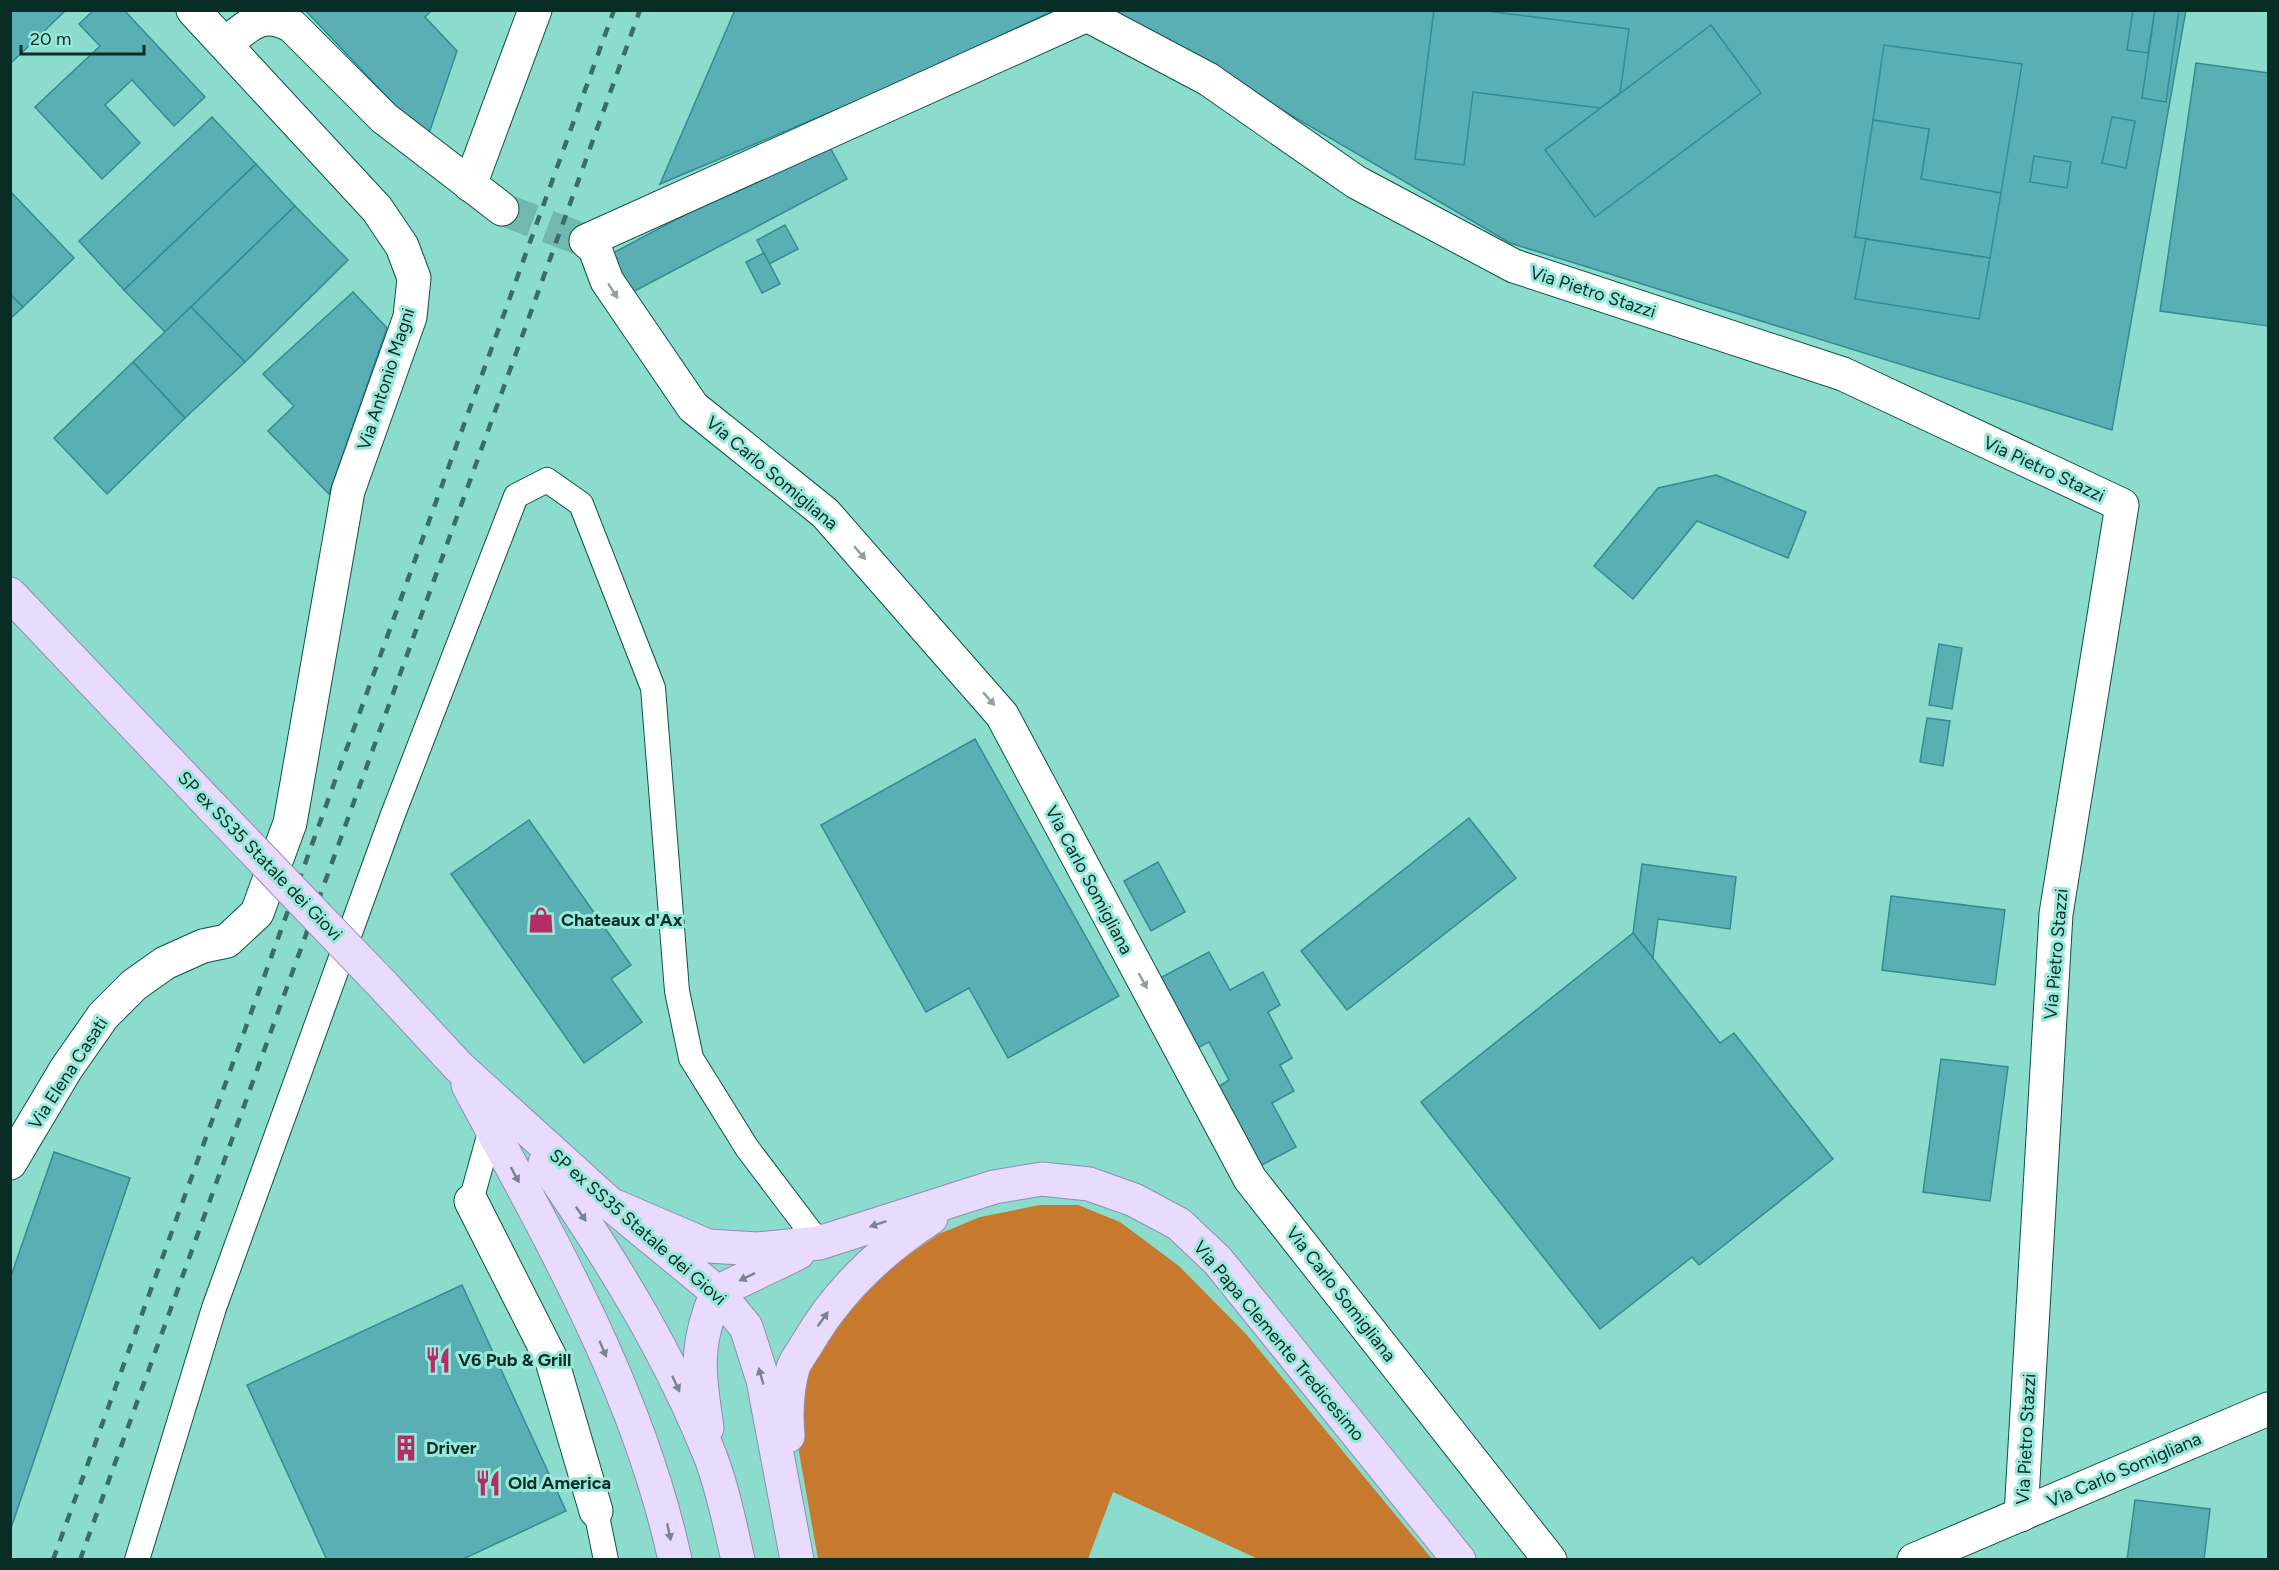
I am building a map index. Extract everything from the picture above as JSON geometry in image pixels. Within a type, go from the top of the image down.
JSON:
[{"type":"main road","name":"SP ex SS35 Statale dei Giovi","points":[[10,594],[459,1067],[602,1245],[651,1331],[711,1458],[727,1509],[738,1560]]},
{"type":"main road","name":"SP ex SS35 Statale dei Giovi","points":[[502,1122],[610,1204],[717,1292],[746,1327],[763,1380],[797,1558]]},
{"type":"main road","points":[[502,1122],[591,1318],[629,1410],[662,1501],[675,1560]]},
{"type":"main road","name":"Via Papa Clemente Tredicesimo","points":[[954,1202],[994,1187],[1042,1179],[1089,1184],[1134,1200],[1179,1224],[1218,1261],[1459,1560]]},
{"type":"main road","points":[[711,1458],[698,1352],[704,1322],[717,1292],[819,1243],[931,1207],[954,1202]]},
{"type":"main road","points":[[797,1558],[786,1411],[793,1367],[820,1321],[849,1286],[898,1240],[954,1202]]},
{"type":"main road","points":[[610,1204],[708,1246],[758,1249],[819,1243]]},
{"type":"street","name":"Via Antonio Magni","points":[[193,10],[377,209],[402,246],[414,278],[410,317],[348,491],[290,823],[257,913],[227,941]]},
{"type":"street","points":[[470,185],[535,10]]},
{"type":"street","name":"Via Pietro Stazzi","points":[[586,241],[1086,15],[1208,79],[1356,182],[1514,266],[1843,374],[2122,506],[2056,914],[2021,1515]]},
{"type":"street","points":[[225,44],[255,21],[273,18],[292,26],[384,118],[502,209]]},
{"type":"street","name":"Via Carlo Somigliana","points":[[586,241],[595,249],[607,282],[693,407],[825,513],[1002,715],[1250,1179],[1550,1560]]},
{"type":"street","name":"Via Elena Casati","points":[[10,1163],[66,1069],[103,1016],[134,985],[165,963],[203,946],[227,941]]},
{"type":"street","points":[[471,1201],[552,1361],[596,1511]]},
{"type":"street","name":"Via Carlo Somigliana","points":[[1914,1560],[2268,1408]]},
{"type":"lane","points":[[136,1560],[214,1308],[392,817],[516,496],[547,480],[581,504],[653,688],[677,991],[691,1058],[747,1148],[819,1243]]},
{"type":"lane","points":[[471,1201],[502,1122]]},
{"type":"lane","points":[[596,1511],[606,1560]]},
{"type":"shaded area","points":[[1040,1205],[1078,1205],[1120,1222],[1179,1266],[1246,1334],[1432,1559],[1258,1559],[1113,1492],[1088,1559],[818,1559],[794,1424],[810,1365],[838,1321],[886,1271],[939,1234],[980,1217]]},
{"type":"building","points":[[10,10],[66,10],[10,64]]},
{"type":"building","points":[[94,10],[124,10],[205,97],[174,126],[132,80],[105,105],[140,143],[102,179],[35,107],[100,46],[79,24]]},
{"type":"building","points":[[305,10],[432,10],[425,17],[457,51],[427,139]]},
{"type":"building","points":[[735,10],[1055,10],[897,84],[660,184]]},
{"type":"building","points":[[1111,10],[2186,10],[2112,430],[1510,243]]},
{"type":"building","points":[[1434,10],[1478,10],[1629,29],[1620,93],[1600,108],[1473,92],[1464,165],[1415,159]]},
{"type":"building","points":[[2133,10],[2155,10],[2148,53],[2127,50]]},
{"type":"building","points":[[2155,10],[2179,10],[2166,102],[2142,98]]},
{"type":"building","points":[[1711,25],[1761,93],[1595,217],[1545,150]]},
{"type":"building","points":[[1884,45],[2022,64],[2001,193],[1921,179],[1929,129],[1873,120]]},
{"type":"building","points":[[2196,63],[2268,73],[2268,326],[2160,311]]},
{"type":"building","points":[[212,117],[256,164],[124,290],[79,241]]},
{"type":"building","points":[[2112,117],[2135,121],[2126,168],[2102,163]]},
{"type":"building","points":[[1873,120],[1929,129],[1921,179],[2001,193],[1990,258],[1855,237]]},
{"type":"building","points":[[826,140],[847,179],[629,294],[609,255]]},
{"type":"building","points":[[2034,156],[2071,162],[2067,188],[2030,182]]},
{"type":"building","points":[[256,164],[295,206],[165,332],[124,290]]},
{"type":"building","points":[[10,191],[74,258],[23,307],[10,294]]},
{"type":"building","points":[[295,206],[348,260],[245,362],[191,307]]},
{"type":"building","points":[[785,225],[798,249],[769,264],[757,240]]},
{"type":"building","points":[[1866,239],[1990,258],[1979,319],[1855,299]]},
{"type":"building","points":[[764,253],[780,284],[762,293],[746,262]]},
{"type":"building","points":[[353,292],[387,328],[329,494],[268,431],[294,406],[263,374]]},
{"type":"building","points":[[10,294],[23,307],[10,319]]},
{"type":"building","points":[[191,307],[245,362],[185,418],[133,362]]},
{"type":"building","points":[[133,362],[185,418],[107,494],[54,438]]},
{"type":"building","points":[[1716,475],[1806,512],[1788,558],[1697,521],[1633,599],[1594,566],[1658,488]]},
{"type":"building","points":[[1939,644],[1962,648],[1952,709],[1929,705]]},
{"type":"building","points":[[1927,718],[1950,721],[1943,766],[1920,762]]},
{"type":"building","points":[[975,739],[1119,996],[1008,1058],[969,988],[926,1012],[821,825]]},
{"type":"building","points":[[1469,818],[1516,878],[1347,1010],[1301,951]]},
{"type":"building","name":"Chateaux d'Ax","points":[[529,820],[631,965],[611,979],[642,1022],[584,1063],[451,874]]},
{"type":"building","points":[[1158,862],[1185,912],[1151,931],[1124,881]]},
{"type":"building","points":[[1642,864],[1736,877],[1730,929],[1658,919],[1653,958],[1633,933]]},
{"type":"building","points":[[1891,896],[2005,910],[1995,985],[1882,970]]},
{"type":"building","points":[[1633,933],[1720,1043],[1734,1033],[1833,1159],[1699,1265],[1692,1257],[1600,1329],[1421,1102]]},
{"type":"building","points":[[1209,952],[1230,990],[1263,972],[1280,1005],[1268,1012],[1292,1058],[1280,1065],[1294,1091],[1272,1103],[1296,1147],[1260,1166],[1218,1087],[1229,1080],[1209,1042],[1197,1048],[1160,978]]},
{"type":"building","points":[[1941,1059],[2008,1067],[1990,1201],[1923,1192]]},
{"type":"building","points":[[54,1152],[130,1178],[10,1531],[10,1279]]},
{"type":"building","name":"Driver","points":[[462,1285],[566,1511],[461,1560],[327,1560],[247,1385]]},
{"type":"building","points":[[2135,1500],[2210,1509],[2204,1560],[2127,1560]]},
{"type":"tunnel","points":[[502,209],[586,241]]},
{"type":"railway","points":[[53,1560],[614,10]]},
{"type":"railway","points":[[80,1560],[640,10]]},
{"type":"place","name":"Chateaux d'Ax","points":[[541,920]]},
{"type":"place","name":"V6 Pub & Grill","points":[[438,1360]]},
{"type":"place","name":"Driver","points":[[406,1448]]},
{"type":"place","name":"Old America","points":[[488,1483]]}]
